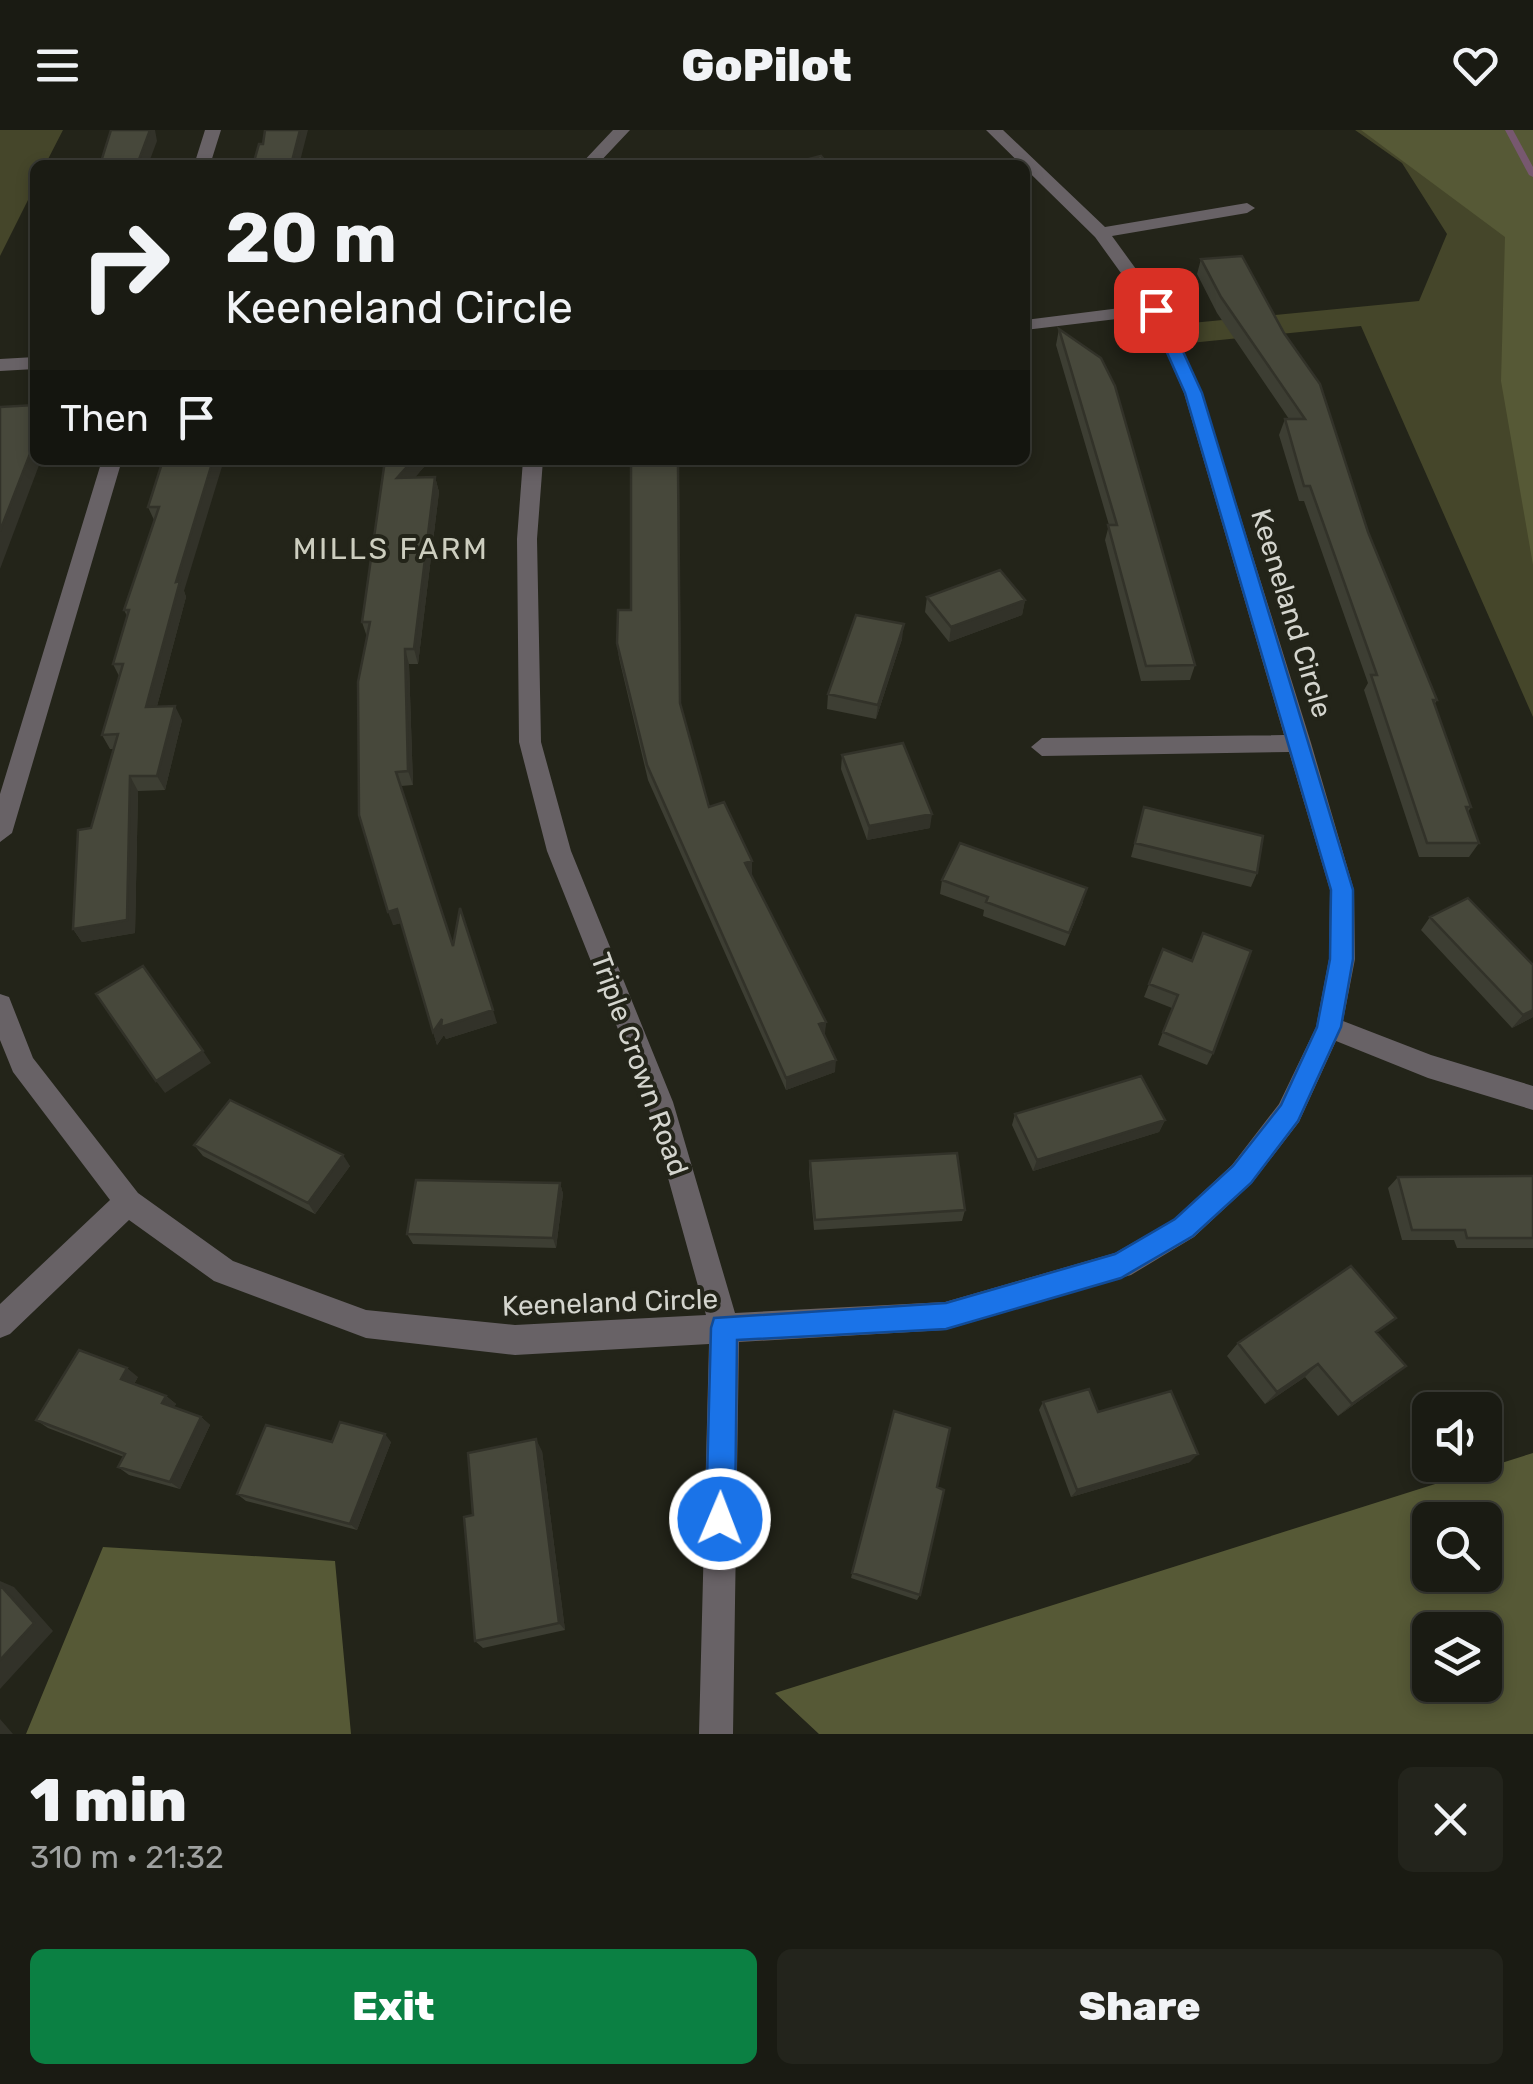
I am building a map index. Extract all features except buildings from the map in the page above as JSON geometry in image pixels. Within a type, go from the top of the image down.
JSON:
[{"type":"street","points":[[204,160],[213,130]]},
{"type":"street","points":[[593,160],[622,130]]},
{"type":"street","name":"Keeneland Circle","points":[[994,130],[1025,160]]},
{"type":"street","name":"Keeneland Circle","points":[[0,1005],[22,1064],[128,1202],[224,1270],[366,1324],[515,1340],[946,1316],[1121,1265],[1184,1228],[1242,1174],[1289,1113],[1329,1027],[1342,959],[1342,890],[1193,393],[1156,310],[1101,234],[1030,165]]},
{"type":"street","points":[[1101,234],[1247,208]]},
{"type":"street","points":[[1030,324],[1156,310]]},
{"type":"street","points":[[0,365],[30,364]]},
{"type":"street","points":[[0,833],[110,465]]},
{"type":"street","name":"Triple Crown Road","points":[[532,465],[528,539],[530,742],[559,851],[660,1102],[724,1328],[716,1734]]},
{"type":"street","points":[[1042,747],[1300,743]]},
{"type":"street","points":[[1329,1027],[1428,1066],[1533,1098]]},
{"type":"street","points":[[0,1324],[128,1202]]},
{"type":"green space","points":[[0,130],[63,130],[48,160],[30,160],[30,196],[0,256]]},
{"type":"green space","points":[[1355,130],[1533,130],[1533,717],[1361,326],[1190,343],[1181,324],[1419,301],[1447,234],[1402,163]]},
{"type":"green space","points":[[1361,130],[1533,130],[1533,565],[1501,381],[1505,237]]},
{"type":"green space","points":[[1533,1453],[1533,1734],[819,1734],[775,1693],[1441,1482],[1502,1482],[1502,1463]]},
{"type":"green space","points":[[103,1547],[335,1561],[351,1734],[26,1734]]},
{"type":"waterway","points":[[1509,130],[1533,175]]},
{"type":"district","name":"MILLS FARM","points":[[391,549]]},
{"type":"route","points":[[720,1519],[724,1328],[946,1316],[1121,1265],[1184,1228],[1242,1174],[1289,1113],[1329,1027],[1342,959],[1342,890],[1193,393],[1156,310]]}]
